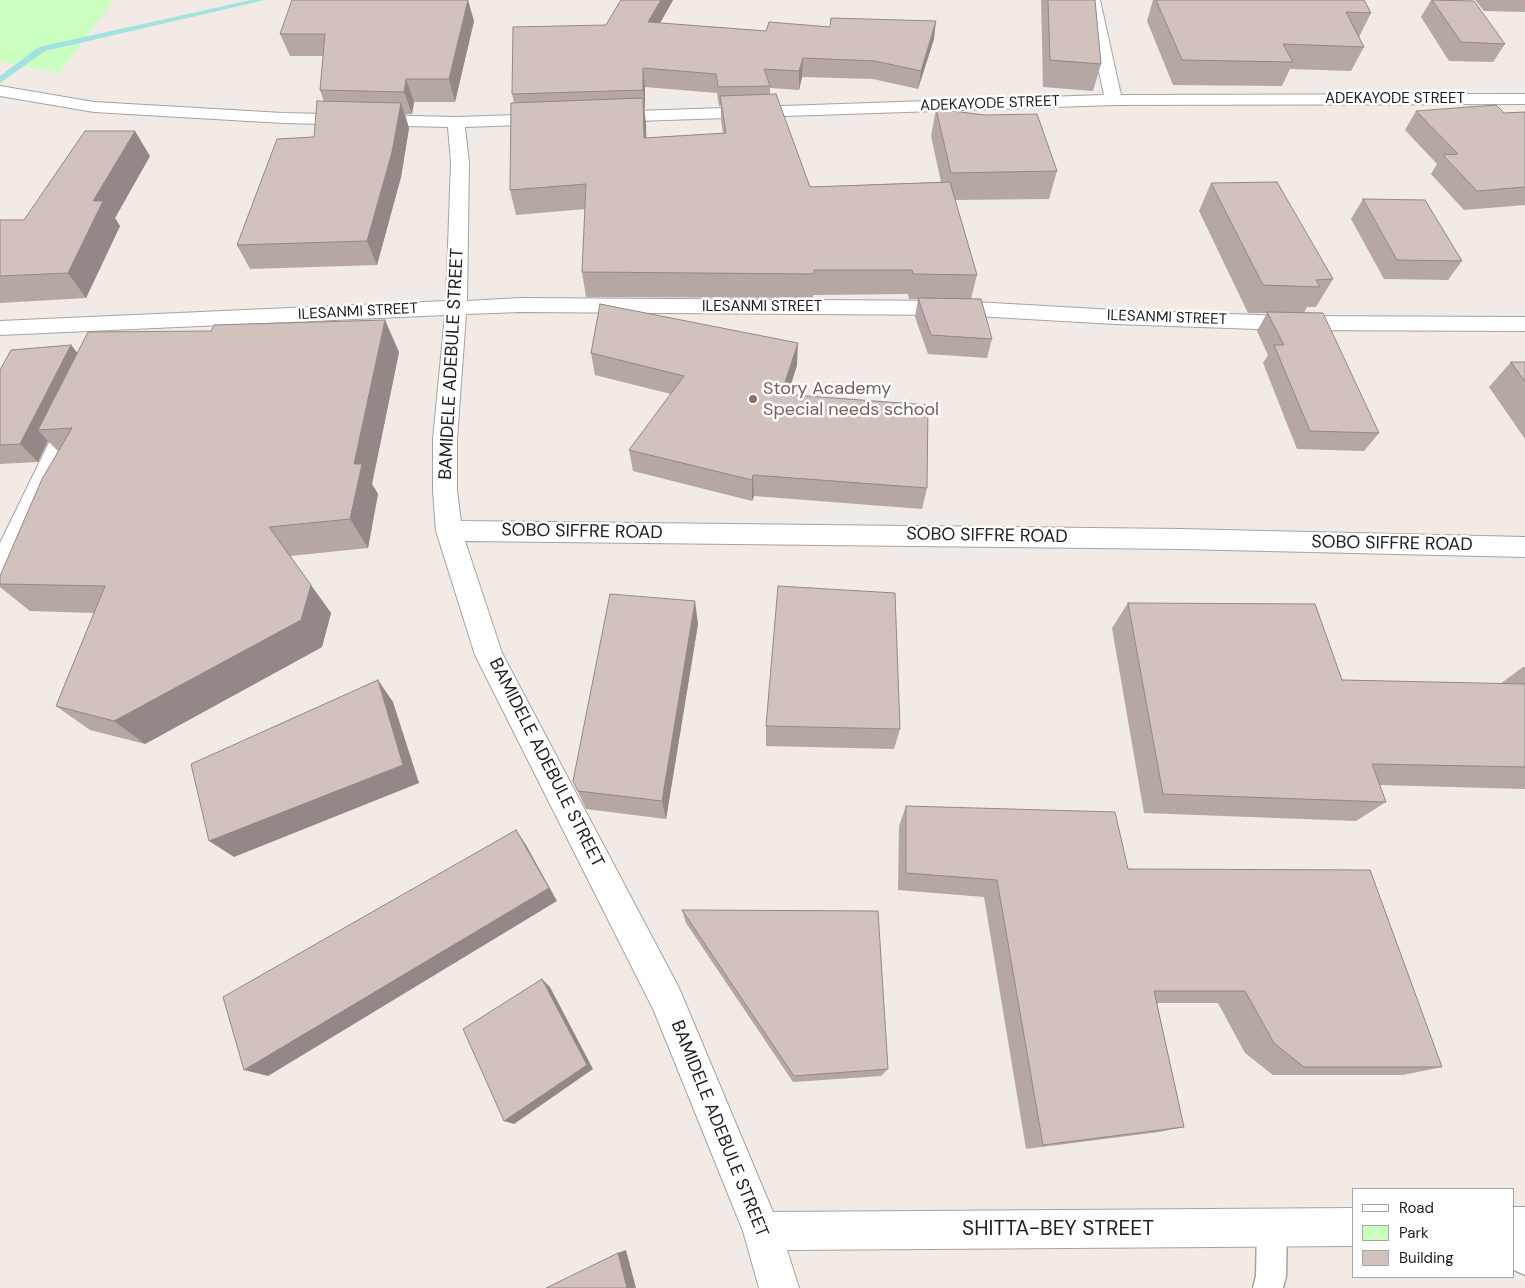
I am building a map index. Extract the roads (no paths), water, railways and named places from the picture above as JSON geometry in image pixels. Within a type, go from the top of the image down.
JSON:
[{"type":"street","points":[[1092,0],[1114,100]]},
{"type":"street","points":[[0,91],[94,107],[283,118],[456,122],[565,118]]},
{"type":"street","name":"ADEKAYODE STREET","points":[[595,117],[1114,100],[1525,99]]},
{"type":"street","name":"BAMIDELE ADEBULE STREET","points":[[456,122],[460,163],[456,308],[445,439],[449,530],[489,655],[668,1000],[762,1231],[779,1288]]},
{"type":"street","name":"ILESANMI STREET","points":[[0,328],[520,305],[958,308],[1115,317],[1276,322],[1525,324]]},
{"type":"street","points":[[107,348],[118,324]]},
{"type":"street","points":[[0,569],[86,392]]},
{"type":"street","name":"SOBO SIFFRE ROAD","points":[[449,530],[1191,539],[1525,547]]},
{"type":"street","name":"SHITTA-BEY STREET","points":[[762,1231],[1352,1227]]},
{"type":"lane","points":[[1268,1288],[1271,1276],[1272,1228]]},
{"type":"lane","points":[[1515,1230],[1525,1260]]},
{"type":"waterway","points":[[0,80],[42,49],[261,0]]},
{"type":"place","name":"Story Academy Special needs school","points":[[753,399]]}]
